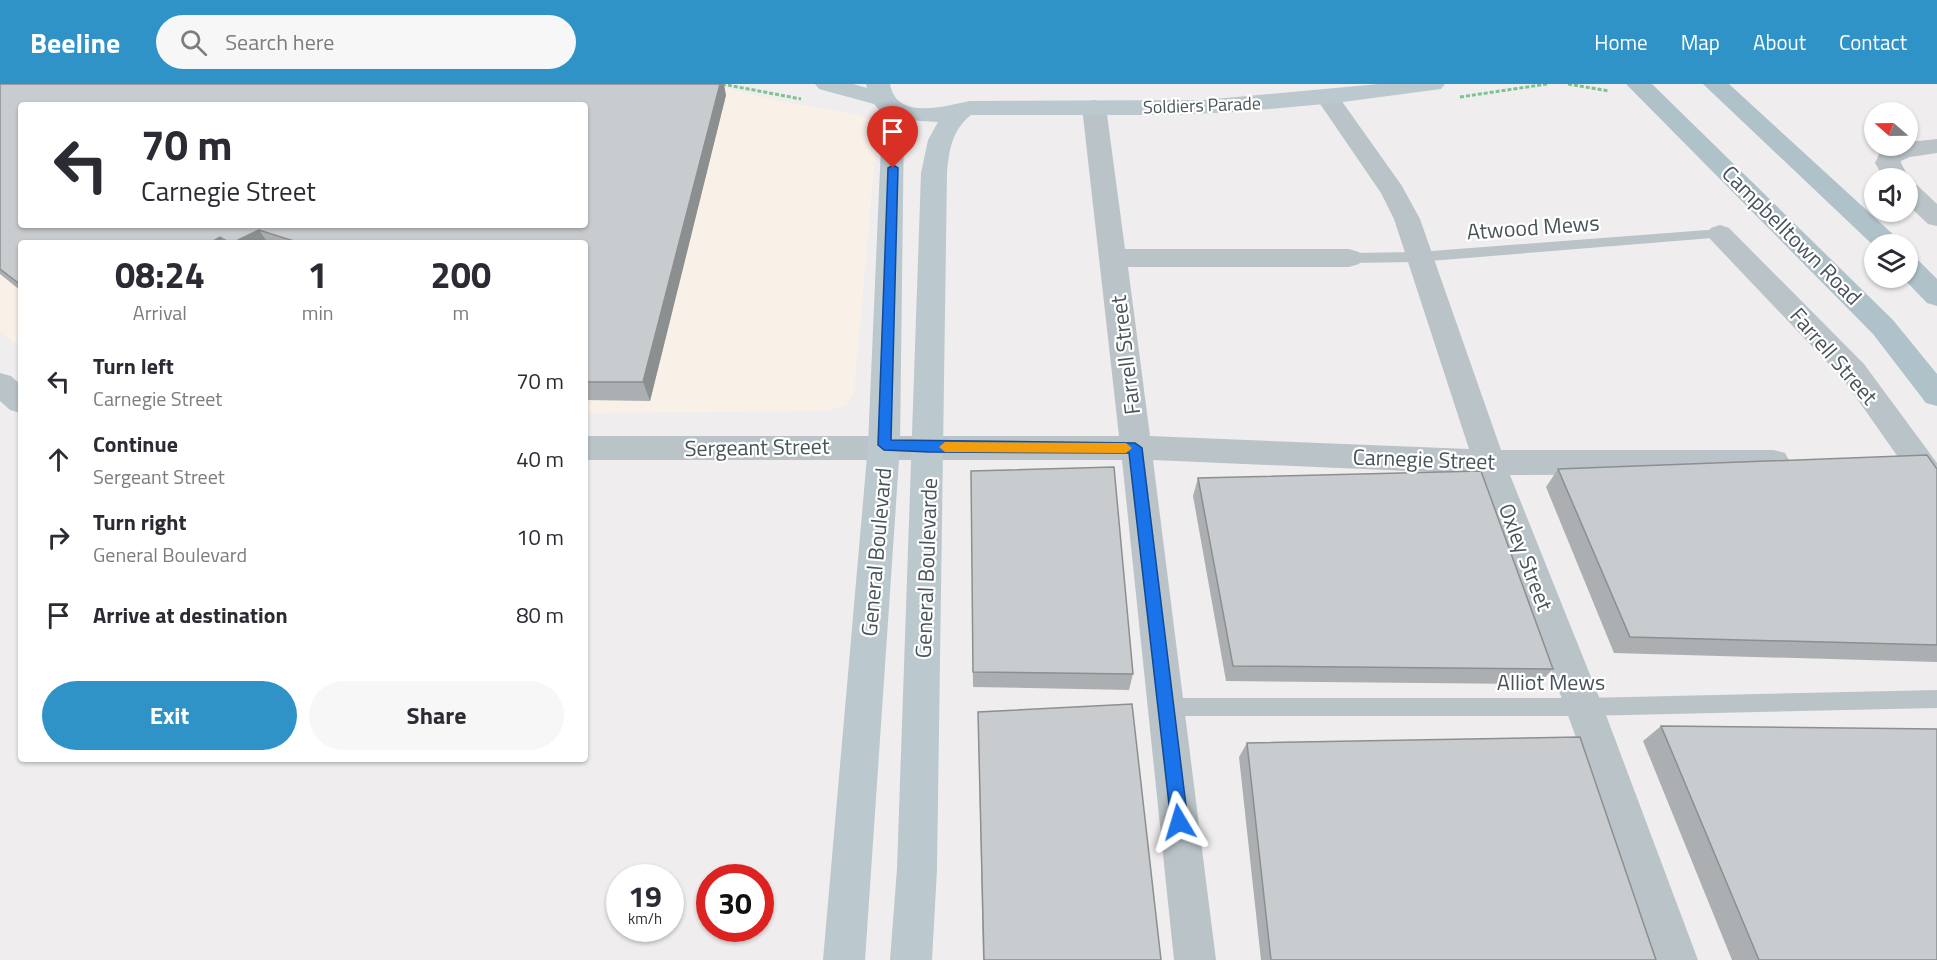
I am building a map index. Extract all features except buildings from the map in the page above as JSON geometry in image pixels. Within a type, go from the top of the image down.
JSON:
[{"type":"main road","name":"Campbelltown Road","points":[[1638,84],[1669,112],[1883,327],[1937,395]]},
{"type":"main road","points":[[1716,84],[1877,234]]},
{"type":"main road","points":[[1918,276],[1937,296]]},
{"type":"street","points":[[827,84],[884,97]]},
{"type":"street","name":"General Boulevarde","points":[[911,960],[917,869],[934,173],[937,146],[945,126],[980,100],[986,92],[987,84]]},
{"type":"street","name":"Soldiers Parade","points":[[1028,86],[1091,93],[1205,91],[1279,84]]},
{"type":"street","name":"Soldiers Parade","points":[[884,97],[907,114],[924,117],[964,110],[1170,108],[1328,98],[1433,84]]},
{"type":"street","points":[[1205,91],[1234,96],[1305,88],[1323,93],[1328,98]]},
{"type":"street","name":"General Boulevard","points":[[844,960],[884,445],[894,146],[884,97]]},
{"type":"street","name":"Oxley Street","points":[[1328,98],[1393,192],[1407,219],[1489,462],[1584,707],[1677,960]]},
{"type":"street","name":"Farrell Street","points":[[1094,107],[1195,960]]},
{"type":"street","points":[[1890,168],[1888,164],[1889,157],[1904,150],[1937,146]]},
{"type":"street","points":[[1918,200],[1937,218]]},
{"type":"street","name":"Farrell Street","points":[[1720,234],[1854,372],[1937,488]]},
{"type":"street","points":[[1113,258],[1349,258]]},
{"type":"street","points":[[0,384],[18,399]]},
{"type":"street","name":"Sergeant Street","points":[[588,448],[770,448],[884,445],[929,447]]},
{"type":"street","points":[[864,703],[891,617],[898,487],[904,471],[912,460],[929,447]]},
{"type":"street","name":"Carnegie Street","points":[[929,447],[1135,448],[1489,462],[1799,462]]},
{"type":"street","points":[[1883,462],[1919,462]]},
{"type":"lane","name":"Atwood Mews","points":[[1349,258],[1418,257],[1720,234]]},
{"type":"lane","name":"Alliot Mews","points":[[1166,707],[1584,707],[1937,699]]},
{"type":"path","points":[[722,84],[808,100]]},
{"type":"path","points":[[1569,84],[1612,92]]},
{"type":"shaded area","points":[[0,84],[709,84],[784,102],[859,115],[878,123],[854,392],[846,406],[826,411],[588,413],[588,240],[18,240],[18,346],[0,331]]},
{"type":"slow traffic","points":[[945,447],[1126,448]]},
{"type":"route","points":[[893,168],[884,445],[1135,448],[1179,822]]}]
